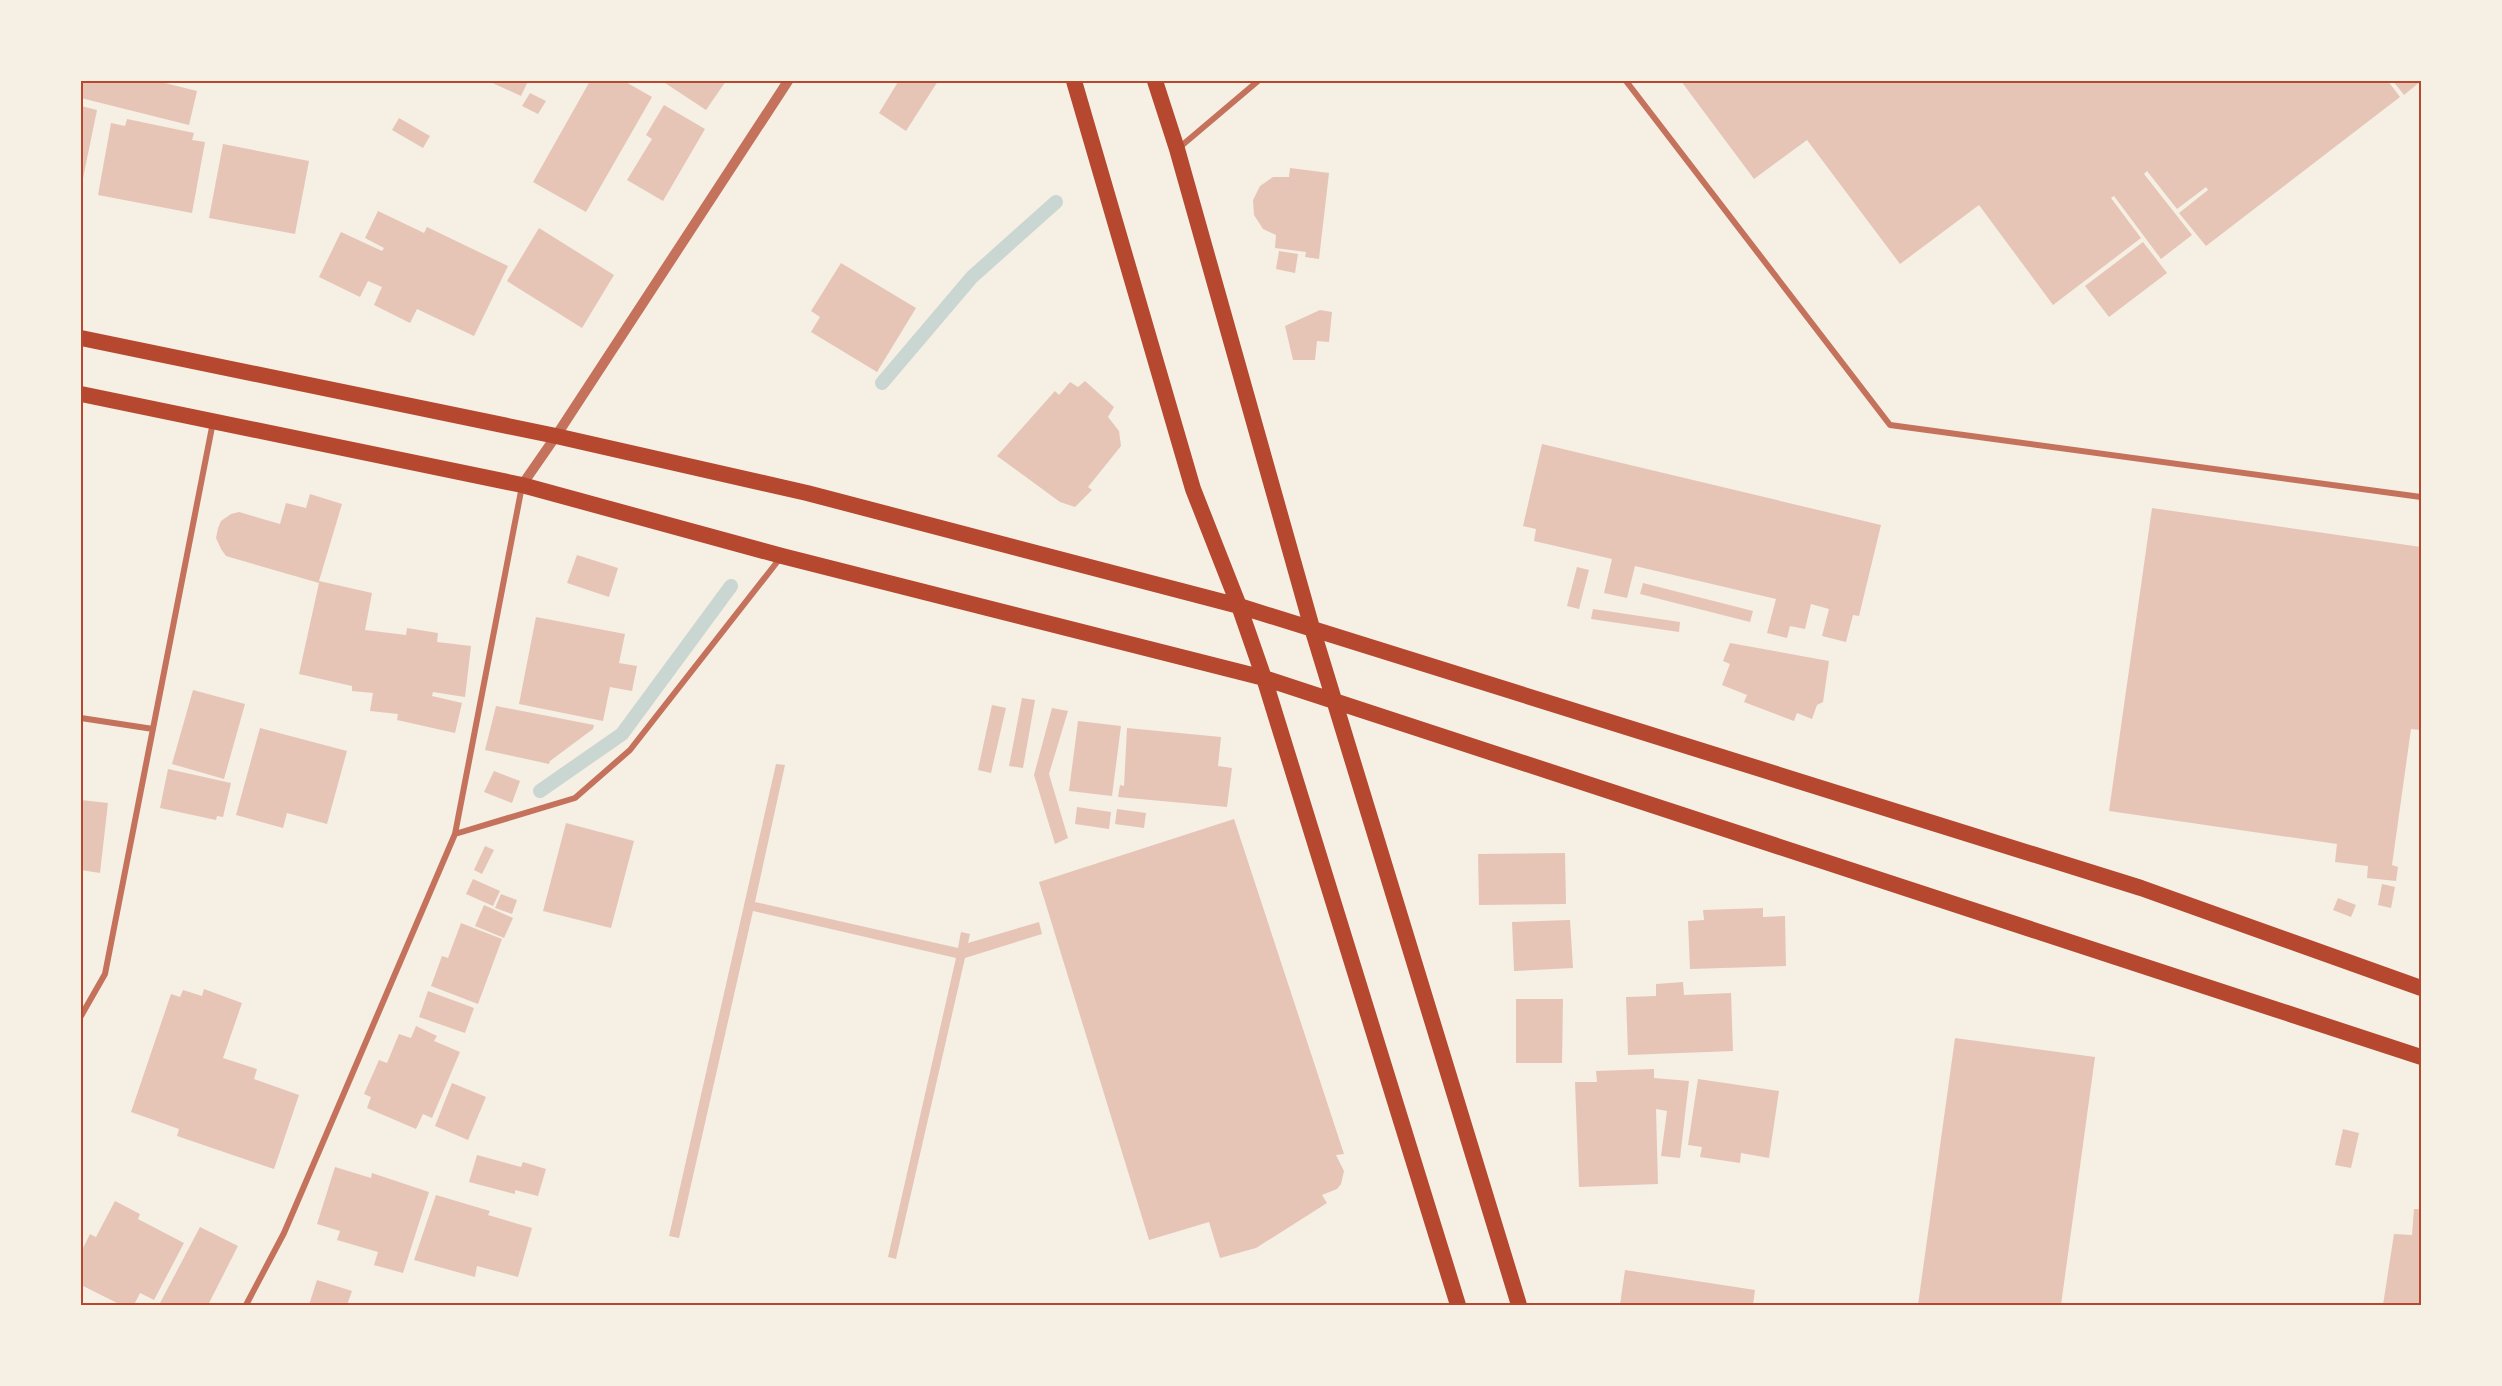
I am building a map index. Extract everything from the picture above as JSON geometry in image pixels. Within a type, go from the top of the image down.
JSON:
[{"type":"highway","points":[[1074,81],[1193,489],[1239,606],[1264,678],[1458,1305]]},
{"type":"highway","points":[[1155,81],[1177,149],[1312,628],[1336,700],[1519,1305]]},
{"type":"highway","points":[[81,338],[556,436],[807,493],[1239,606],[2141,888],[2421,988]]},
{"type":"highway","points":[[81,394],[522,485],[782,556],[1264,678],[2421,1057]]},
{"type":"street","points":[[246,1305],[284,1233],[455,834],[522,485],[788,81]]},
{"type":"street","points":[[1177,149],[1258,81]]},
{"type":"street","points":[[1626,81],[1890,425],[2421,497]]},
{"type":"street","points":[[81,1016],[105,974],[213,421]]},
{"type":"street","points":[[455,834],[575,798],[630,750],[782,556]]},
{"type":"street","points":[[81,718],[153,729]]},
{"type":"building","points":[[81,81],[157,81],[197,91],[189,125],[81,98]]},
{"type":"building","points":[[488,81],[528,81],[521,96]]},
{"type":"building","points":[[590,81],[624,81],[652,97],[586,212],[533,182]]},
{"type":"building","points":[[662,81],[726,81],[706,110]]},
{"type":"building","points":[[896,81],[938,81],[906,131],[879,113],[898,82]]},
{"type":"building","points":[[1681,81],[2388,81],[2400,97],[2206,246],[2179,213],[2208,190],[2206,187],[2177,209],[2147,171],[2144,174],[2192,235],[2161,259],[2114,196],[2111,198],[2141,238],[2053,305],[1979,205],[1900,264],[1807,140],[1754,179]]},
{"type":"building","points":[[2393,81],[2421,81],[2404,95]]},
{"type":"building","points":[[530,93],[546,101],[538,114],[522,106]]},
{"type":"building","points":[[664,105],[705,129],[663,201],[627,180],[652,139],[646,135]]},
{"type":"building","points":[[81,106],[97,110],[82,183],[81,183]]},
{"type":"building","points":[[399,118],[430,136],[423,148],[392,130]]},
{"type":"building","points":[[127,119],[194,133],[192,140],[205,142],[192,213],[98,195],[111,123],[125,126]]},
{"type":"building","points":[[223,144],[309,161],[295,234],[209,218]]},
{"type":"building","points":[[1290,168],[1329,173],[1319,259],[1305,257],[1306,252],[1275,248],[1276,235],[1263,229],[1254,215],[1253,200],[1260,186],[1273,177],[1289,177]]},
{"type":"building","points":[[378,211],[424,233],[427,227],[508,266],[474,336],[417,309],[410,323],[374,305],[382,287],[368,281],[360,297],[319,277],[341,232],[382,251],[384,248],[365,238]]},
{"type":"building","points":[[539,228],[614,275],[582,328],[507,281]]},
{"type":"building","points":[[2143,242],[2167,273],[2109,317],[2085,286]]},
{"type":"building","points":[[1279,251],[1298,254],[1295,273],[1276,269]]},
{"type":"building","points":[[841,263],[916,308],[877,372],[811,332],[820,317],[811,311]]},
{"type":"building","points":[[1320,310],[1332,312],[1329,342],[1317,341],[1315,360],[1293,360],[1285,326]]},
{"type":"building","points":[[1085,381],[1114,407],[1108,417],[1119,431],[1121,446],[1088,487],[1092,490],[1075,507],[1060,502],[997,456],[1055,391],[1059,395],[1070,382],[1078,387]]},
{"type":"building","points":[[1542,444],[1881,525],[1859,616],[1853,615],[1846,642],[1822,636],[1829,609],[1811,604],[1805,629],[1790,626],[1787,638],[1767,633],[1776,599],[1635,566],[1627,598],[1604,593],[1612,559],[1534,541],[1536,529],[1523,526]]},
{"type":"building","points":[[310,494],[342,504],[319,581],[372,593],[365,630],[406,635],[407,628],[438,633],[437,642],[471,646],[465,697],[433,692],[432,696],[462,703],[455,733],[397,720],[398,714],[370,711],[373,693],[352,691],[352,686],[299,674],[319,583],[226,556],[221,549],[216,538],[218,528],[221,521],[231,514],[239,512],[280,524],[286,503],[306,508]]},
{"type":"building","points":[[2152,508],[2421,547],[2421,730],[2411,729],[2392,865],[2398,867],[2396,881],[2367,878],[2368,866],[2335,862],[2337,844],[2109,811]]},
{"type":"building","points":[[577,555],[618,568],[609,597],[567,583]]},
{"type":"building","points":[[1577,567],[1589,570],[1579,609],[1567,606]]},
{"type":"building","points":[[1643,583],[1753,611],[1750,622],[1640,594]]},
{"type":"building","points":[[1593,609],[1680,622],[1679,632],[1591,619]]},
{"type":"building","points":[[536,617],[625,634],[619,663],[637,666],[632,691],[610,687],[603,721],[519,704]]},
{"type":"building","points":[[1730,643],[1829,661],[1823,702],[1817,705],[1812,719],[1797,713],[1794,721],[1744,702],[1747,695],[1722,685],[1730,664],[1723,661]]},
{"type":"building","points":[[193,690],[245,704],[224,779],[172,764]]},
{"type":"building","points":[[1022,698],[1035,700],[1023,768],[1009,766]]},
{"type":"building","points":[[992,705],[1006,708],[991,773],[978,770]]},
{"type":"building","points":[[496,706],[594,725],[593,729],[549,764],[485,750]]},
{"type":"building","points":[[1052,708],[1068,711],[1049,774],[1068,838],[1055,844],[1034,775]]},
{"type":"building","points":[[1078,721],[1121,726],[1112,796],[1069,791]]},
{"type":"building","points":[[260,728],[347,751],[327,824],[287,813],[283,828],[236,815]]},
{"type":"building","points":[[1127,728],[1221,737],[1218,766],[1232,768],[1227,807],[1118,797],[1120,785],[1124,786]]},
{"type":"building","points":[[776,764],[785,765],[755,902],[958,948],[961,932],[970,934],[968,943],[1039,922],[1042,934],[965,958],[896,1259],[888,1257],[956,958],[753,911],[679,1238],[669,1236]]},
{"type":"building","points":[[168,769],[231,783],[223,817],[217,816],[216,820],[160,808]]},
{"type":"building","points":[[494,771],[520,781],[512,803],[484,792]]},
{"type":"building","points":[[81,800],[108,803],[100,873],[81,870]]},
{"type":"building","points":[[1077,807],[1111,812],[1109,829],[1075,824]]},
{"type":"building","points":[[1117,809],[1146,813],[1144,828],[1115,824]]},
{"type":"building","points":[[1234,819],[1344,1154],[1336,1155],[1344,1171],[1341,1184],[1337,1189],[1322,1195],[1327,1203],[1256,1248],[1220,1258],[1209,1222],[1149,1240],[1039,882]]},
{"type":"building","points":[[566,823],[634,841],[611,928],[543,911]]},
{"type":"building","points":[[485,846],[494,850],[482,874],[474,870]]},
{"type":"building","points":[[1565,853],[1566,904],[1479,905],[1478,854]]},
{"type":"building","points":[[473,879],[500,891],[493,906],[466,894]]},
{"type":"building","points":[[2382,884],[2395,887],[2391,908],[2378,905]]},
{"type":"building","points":[[501,894],[517,900],[512,914],[495,908]]},
{"type":"building","points":[[2338,898],[2356,905],[2351,917],[2333,910]]},
{"type":"building","points":[[484,905],[513,918],[504,938],[475,926]]},
{"type":"building","points":[[1763,908],[1763,917],[1785,916],[1786,966],[1690,969],[1688,921],[1704,920],[1703,910]]},
{"type":"building","points":[[1570,920],[1573,968],[1514,971],[1512,922]]},
{"type":"building","points":[[461,923],[502,939],[478,1004],[431,986],[442,956],[448,958]]},
{"type":"building","points":[[1683,982],[1684,995],[1731,993],[1733,1051],[1628,1055],[1626,997],[1656,996],[1656,984]]},
{"type":"building","points":[[204,989],[242,1003],[223,1058],[257,1069],[254,1079],[299,1095],[274,1169],[177,1136],[179,1129],[131,1112],[171,994],[180,997],[183,990],[202,996]]},
{"type":"building","points":[[428,991],[474,1008],[465,1033],[419,1017]]},
{"type":"building","points":[[1516,999],[1563,999],[1562,1063],[1516,1063]]},
{"type":"building","points":[[416,1026],[437,1036],[434,1041],[460,1052],[432,1118],[423,1114],[416,1129],[367,1108],[371,1097],[364,1094],[379,1060],[387,1063],[399,1034],[411,1038]]},
{"type":"building","points":[[1955,1038],[2095,1057],[2061,1305],[1918,1305]]},
{"type":"building","points":[[1654,1069],[1654,1078],[1689,1081],[1680,1158],[1661,1156],[1667,1111],[1656,1109],[1658,1184],[1579,1187],[1575,1082],[1597,1082],[1596,1071]]},
{"type":"building","points":[[1698,1079],[1779,1091],[1769,1158],[1741,1153],[1740,1163],[1700,1157],[1702,1147],[1688,1145]]},
{"type":"building","points":[[452,1083],[486,1097],[468,1140],[435,1126]]},
{"type":"building","points":[[2343,1129],[2359,1133],[2351,1168],[2335,1165]]},
{"type":"building","points":[[477,1155],[521,1167],[523,1162],[546,1169],[538,1196],[515,1190],[515,1194],[469,1182]]},
{"type":"building","points":[[335,1167],[371,1178],[372,1173],[429,1192],[403,1273],[374,1265],[378,1252],[337,1240],[340,1231],[317,1224]]},
{"type":"building","points":[[436,1195],[490,1211],[488,1215],[532,1228],[518,1277],[477,1266],[475,1277],[414,1260]]},
{"type":"building","points":[[115,1201],[140,1214],[138,1219],[184,1243],[154,1300],[140,1293],[134,1305],[121,1305],[81,1285],[81,1252],[90,1234],[96,1237]]},
{"type":"building","points":[[2414,1209],[2421,1209],[2421,1305],[2383,1305],[2394,1234],[2412,1235]]},
{"type":"building","points":[[200,1227],[238,1246],[208,1305],[159,1305]]},
{"type":"building","points":[[1625,1270],[1755,1290],[1753,1305],[1620,1305]]},
{"type":"building","points":[[317,1280],[352,1291],[347,1305],[309,1305]]},
{"type":"waterway","points":[[882,383],[972,277],[1056,202]]},
{"type":"waterway","points":[[540,791],[622,734],[731,586]]}]
